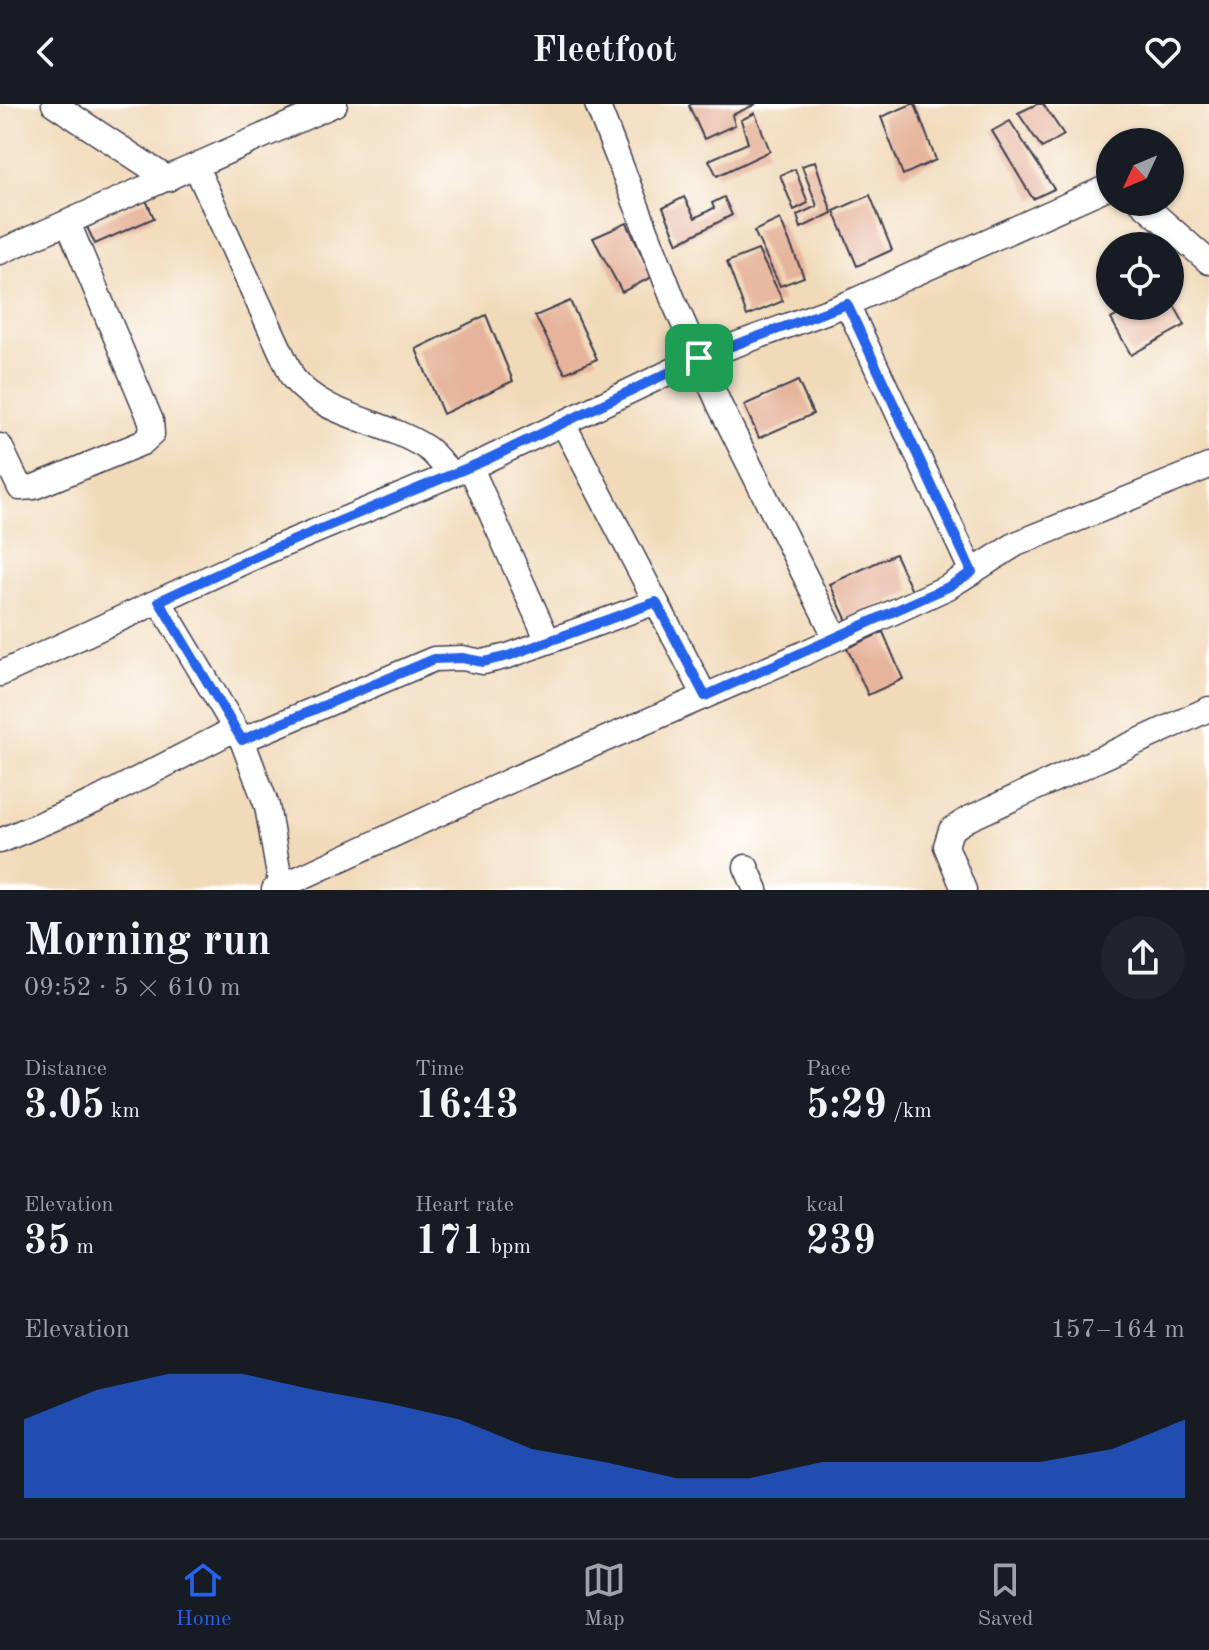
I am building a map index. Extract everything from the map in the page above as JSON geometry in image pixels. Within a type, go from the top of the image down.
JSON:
[{"type":"street","points":[[54,104],[91,116],[168,179]]},
{"type":"street","points":[[0,252],[335,104]]},
{"type":"street","points":[[597,104],[720,406],[836,638]]},
{"type":"street","points":[[196,167],[293,378],[319,402],[359,416],[428,448],[460,470],[548,641]]},
{"type":"street","points":[[0,674],[263,553],[460,470],[699,358],[847,304],[1096,192]]},
{"type":"street","points":[[1157,216],[1209,262]]},
{"type":"street","points":[[0,446],[20,488],[34,487],[142,443],[152,434],[151,421],[68,223]]},
{"type":"street","points":[[847,304],[972,572]]},
{"type":"street","points":[[563,423],[705,696]]},
{"type":"street","points":[[159,601],[239,735],[267,806],[287,887],[518,777],[948,587],[1016,544],[1209,466]]},
{"type":"street","points":[[0,841],[239,735],[434,659],[462,658],[483,662],[656,602]]},
{"type":"street","points":[[964,890],[946,846],[951,830],[968,819],[1209,709]]},
{"type":"street","points":[[746,867],[756,890]]},
{"type":"building","points":[[756,104],[732,115],[735,125],[704,139],[689,106]]},
{"type":"building","points":[[915,104],[936,160],[903,175],[881,117]]},
{"type":"building","points":[[1043,104],[1064,135],[1042,148],[1018,113]]},
{"type":"building","points":[[755,113],[770,151],[717,176],[709,160],[748,143],[741,120]]},
{"type":"building","points":[[1010,121],[1054,189],[1033,199],[992,131]]},
{"type":"building","points":[[815,161],[832,213],[801,228],[797,215],[817,206],[802,166]]},
{"type":"building","points":[[795,169],[808,203],[794,210],[780,175]]},
{"type":"building","points":[[870,195],[892,250],[857,266],[834,211]]},
{"type":"building","points":[[684,197],[695,218],[714,208],[712,203],[724,197],[732,215],[678,243],[663,208]]},
{"type":"building","points":[[146,200],[154,218],[95,244],[87,227]]},
{"type":"building","points":[[780,219],[804,277],[780,286],[754,231]]},
{"type":"building","points":[[627,223],[652,277],[622,292],[593,238]]},
{"type":"building","points":[[758,250],[783,301],[747,316],[727,262]]},
{"type":"building","points":[[570,301],[597,359],[565,373],[535,316]]},
{"type":"building","points":[[486,315],[513,381],[443,414],[416,349]]},
{"type":"building","points":[[1112,320],[1182,320],[1185,325],[1131,355]]},
{"type":"building","points":[[798,381],[813,414],[759,438],[744,405]]},
{"type":"building","points":[[895,554],[912,591],[847,621],[830,584]]},
{"type":"building","points":[[883,632],[903,679],[868,695],[847,648]]},
{"type":"route","points":[[847,304],[972,572],[948,587],[705,696],[656,602],[508,656],[483,662],[462,658],[434,659],[242,740],[159,601],[263,553],[484,461],[699,358],[847,304]]}]
